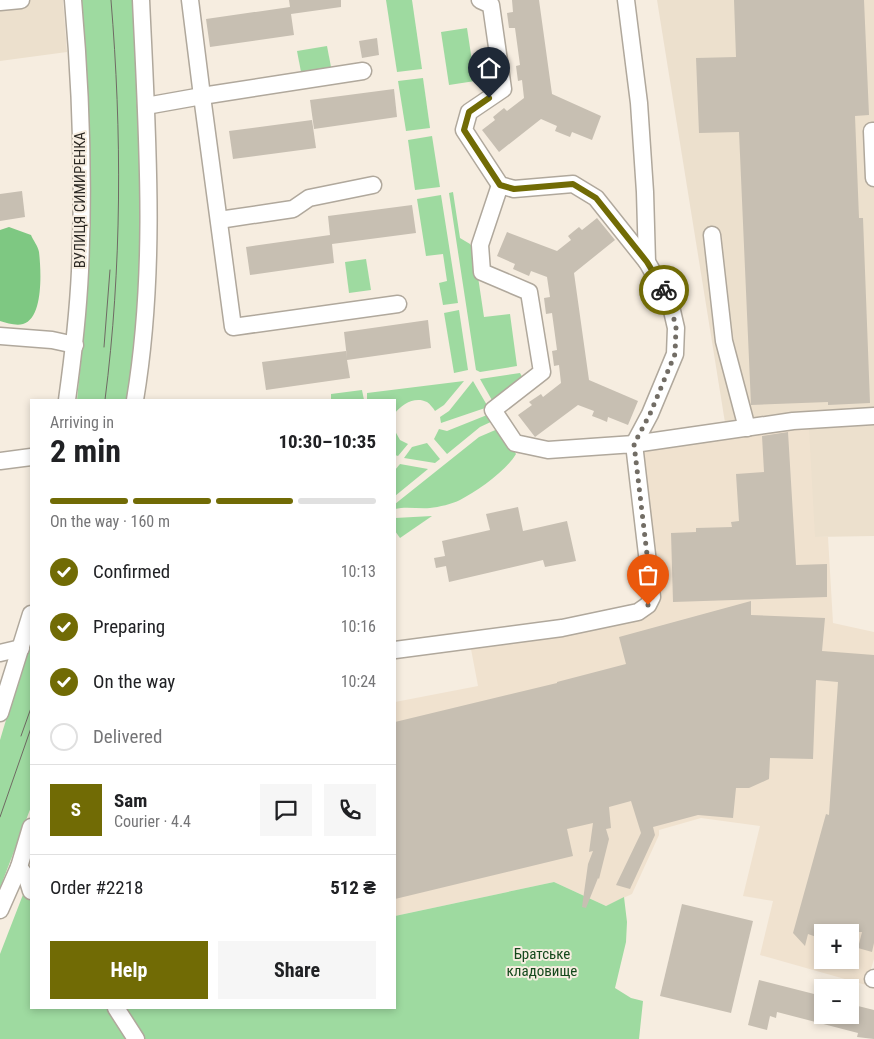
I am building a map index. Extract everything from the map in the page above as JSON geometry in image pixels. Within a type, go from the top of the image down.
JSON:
[{"type":"street","points":[[0,2],[21,0]]},
{"type":"street","name":"ВУЛИЦЯ СИМИРЕНКА","points":[[68,399],[82,233],[78,75],[73,0]]},
{"type":"street","points":[[135,399],[142,362],[149,245],[142,0]]},
{"type":"street","points":[[190,0],[233,327],[398,304]]},
{"type":"street","points":[[396,650],[562,628],[638,612],[648,605],[652,597],[634,444],[650,414],[675,354],[676,328],[670,302],[647,262],[596,198],[573,184],[514,189],[500,185],[464,130],[469,112],[503,89],[491,5],[480,0]]},
{"type":"street","points":[[626,0],[639,103],[645,192],[647,262]]},
{"type":"street","points":[[146,106],[363,71]]},
{"type":"street","points":[[874,131],[872,131],[874,178]]},
{"type":"street","points":[[219,220],[294,209],[309,198],[373,185]]},
{"type":"street","points":[[500,185],[480,245],[482,272],[529,292],[542,372],[493,410],[515,443],[548,450],[634,444],[793,421],[874,416]]},
{"type":"street","points":[[712,235],[724,341],[748,428]]},
{"type":"street","points":[[0,336],[52,340],[74,345]]},
{"type":"street","points":[[0,461],[30,457]]},
{"type":"street","points":[[0,713],[30,617]]},
{"type":"street","points":[[0,653],[20,648]]},
{"type":"street","points":[[0,910],[19,867],[30,830]]},
{"type":"street","points":[[19,867],[27,878],[30,888]]},
{"type":"street","points":[[117,1009],[136,1039]]},
{"type":"shaded area","points":[[0,0],[63,0],[67,52],[0,61]]},
{"type":"shaded area","points":[[657,0],[874,0],[874,536],[815,537],[727,435]]},
{"type":"shaded area","points":[[809,429],[815,537],[828,537],[833,623],[874,632],[874,959],[866,985],[859,983],[859,979],[845,979],[760,955],[773,901],[743,896],[760,826],[701,818],[659,830],[659,835],[632,894],[606,906],[554,882],[396,916],[396,702],[478,686],[471,649],[649,614],[660,602],[642,448],[727,435]]},
{"type":"green space","points":[[81,0],[134,0],[141,120],[142,240],[139,300],[129,399],[77,399],[86,307],[88,247]]},
{"type":"green space","points":[[386,0],[412,0],[422,69],[397,72]]},
{"type":"green space","points":[[467,28],[475,81],[449,85],[441,32]]},
{"type":"green space","points":[[327,46],[331,67],[301,72],[297,51]]},
{"type":"green space","points":[[423,78],[430,128],[406,131],[398,81]]},
{"type":"green space","points":[[432,136],[440,187],[415,190],[408,140]]},
{"type":"green space","points":[[453,192],[460,238],[470,244],[474,250],[484,317],[510,314],[517,366],[480,372],[476,370],[449,193]]},
{"type":"green space","points":[[441,195],[458,303],[443,305],[439,283],[447,281],[443,254],[426,256],[417,199]]},
{"type":"green space","points":[[9,227],[31,235],[39,252],[40,292],[38,303],[35,313],[30,320],[20,325],[0,321],[0,230]]},
{"type":"green space","points":[[366,259],[371,290],[349,293],[345,262]]},
{"type":"green space","points":[[459,310],[468,370],[454,373],[444,313]]},
{"type":"green space","points":[[520,373],[524,380],[493,402],[480,379]]},
{"type":"green space","points":[[464,381],[444,405],[435,411],[428,403],[422,400],[413,400],[396,412],[396,399],[367,399],[367,393]]},
{"type":"green space","points":[[473,381],[488,407],[441,423],[440,417],[449,411]]},
{"type":"green space","points":[[362,390],[364,399],[331,399],[331,394]]},
{"type":"green space","points":[[492,413],[495,420],[480,427],[447,454],[434,439],[439,429],[447,431]]},
{"type":"green space","points":[[500,428],[516,454],[491,480],[457,501],[430,508],[396,509],[396,503],[479,437]]},
{"type":"green space","points":[[396,433],[400,440],[408,444],[398,456],[396,455]]},
{"type":"green space","points":[[427,443],[440,459],[435,463],[404,458],[412,447]]},
{"type":"green space","points":[[400,464],[428,469],[396,495],[396,469]]},
{"type":"green space","points":[[432,516],[400,538],[396,532],[396,518]]},
{"type":"green space","points":[[30,639],[30,810],[0,888],[0,740]]},
{"type":"green space","name":"Братське кладовище","points":[[554,882],[606,906],[624,897],[627,922],[626,942],[615,988],[631,998],[643,1001],[639,1039],[0,1039],[0,954],[24,892],[30,891],[30,1009],[396,1009],[396,916]]},
{"type":"building","points":[[289,0],[341,0],[341,7],[291,14],[294,35],[210,47],[206,19],[290,7]]},
{"type":"building","points":[[512,0],[539,0],[552,94],[601,116],[592,140],[572,132],[570,137],[555,131],[557,126],[541,119],[499,152],[482,130],[495,120],[493,117],[504,108],[507,111],[524,98],[522,80],[518,81],[516,66],[520,65],[515,28],[509,28],[507,13],[513,12]]},
{"type":"building","points":[[734,0],[864,0],[869,115],[855,116],[859,218],[863,218],[870,403],[828,405],[828,402],[751,405],[739,132],[699,133],[696,58],[736,57]]},
{"type":"building","points":[[377,38],[379,55],[362,58],[359,41]]},
{"type":"building","points":[[394,89],[397,117],[314,129],[310,100]]},
{"type":"building","points":[[312,120],[316,148],[233,159],[229,131]]},
{"type":"building","points":[[22,191],[25,217],[0,221],[0,194]]},
{"type":"building","points":[[412,205],[416,233],[332,244],[334,263],[250,275],[246,247],[330,235],[328,216]]},
{"type":"building","points":[[597,218],[615,240],[574,273],[589,380],[638,401],[628,425],[608,417],[607,422],[592,416],[594,411],[578,405],[535,437],[518,415],[532,405],[529,402],[541,394],[543,397],[561,383],[559,365],[554,366],[552,351],[557,350],[552,313],[546,314],[544,298],[550,297],[547,277],[531,271],[529,276],[513,269],[515,264],[497,256],[507,232],[557,251],[571,240],[568,236],[574,231],[579,227],[582,230]]},
{"type":"building","points":[[428,320],[431,348],[347,360],[350,378],[266,390],[262,362],[346,351],[347,358],[344,332]]},
{"type":"building","points":[[788,432],[796,565],[827,564],[827,597],[673,602],[671,533],[696,532],[696,528],[732,527],[731,522],[739,521],[736,474],[764,472],[762,436]]},
{"type":"building","points":[[518,507],[523,531],[567,521],[576,561],[545,567],[543,560],[449,582],[446,566],[436,568],[434,558],[445,556],[442,541],[490,530],[486,514]]},
{"type":"building","points":[[751,601],[751,615],[825,618],[822,651],[874,655],[874,943],[872,952],[859,948],[862,932],[859,932],[859,924],[814,924],[814,936],[808,934],[805,946],[793,933],[826,814],[829,815],[838,682],[816,680],[813,759],[770,758],[769,779],[749,788],[736,788],[733,818],[698,815],[653,827],[655,835],[630,889],[616,885],[641,833],[631,801],[609,807],[611,828],[606,829],[609,839],[599,879],[586,908],[582,907],[588,864],[593,851],[589,852],[593,823],[567,829],[573,856],[396,899],[396,722],[557,683],[626,664],[619,637]]},
{"type":"building","points":[[682,904],[753,921],[731,1013],[660,996]]},
{"type":"building","points":[[759,980],[814,994],[814,1022],[777,1012],[776,1018],[770,1016],[767,1030],[748,1025]]},
{"type":"building","points":[[859,1006],[874,1010],[874,1039],[857,1037],[858,1033],[823,1024],[859,1024]]},
{"type":"tram line","points":[[105,399],[115,300],[118,200],[117,100],[111,0]]},
{"type":"tram line","points":[[104,347],[110,270]]},
{"type":"tram line","points":[[21,736],[30,711]]},
{"type":"tram line","points":[[0,817],[30,731]]},
{"type":"way so far","points":[[648,605],[652,597],[634,444],[650,414],[675,354],[676,328],[670,302],[664,290]]},
{"type":"route","points":[[489,98],[469,112],[464,130],[500,185],[514,189],[573,184],[596,198],[647,262],[664,290]]}]
